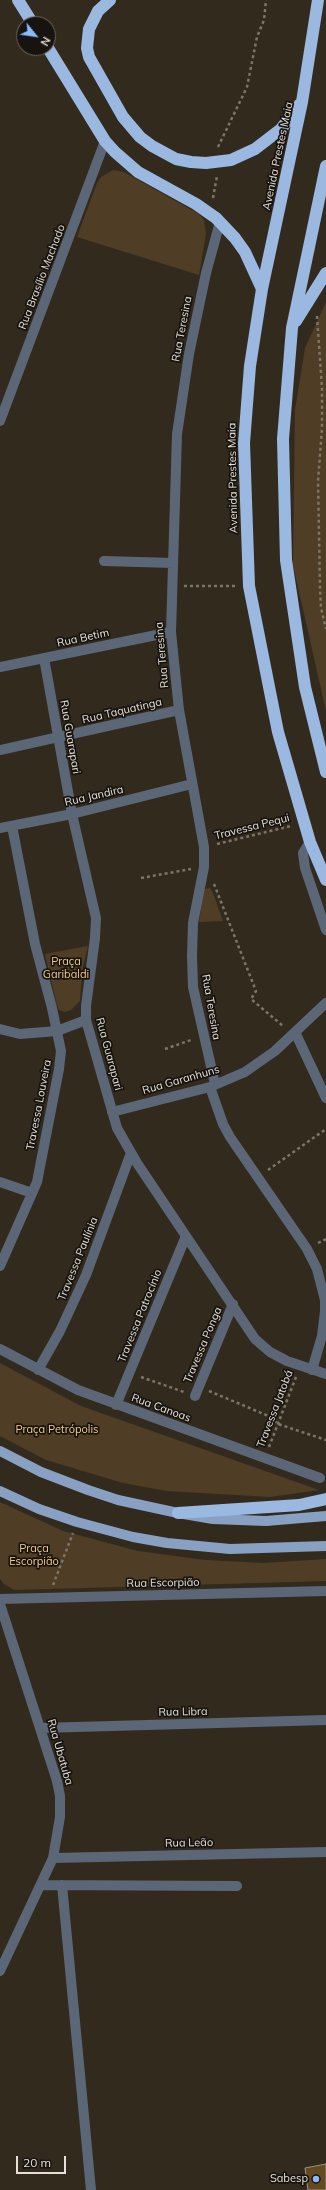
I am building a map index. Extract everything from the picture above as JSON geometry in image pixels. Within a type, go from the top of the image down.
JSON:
[{"type":"highway","points":[[18,0],[28,16]]},
{"type":"highway","points":[[110,0],[98,11],[93,20],[89,29],[87,48],[94,67],[123,117],[140,137],[165,154],[191,162],[217,162],[237,157],[255,149],[281,129],[302,102]]},
{"type":"highway","name":"Avenida Prestes Maia","points":[[318,0],[302,102],[262,289],[250,366],[244,443],[249,586],[278,732],[303,822],[326,880]]},
{"type":"highway","points":[[53,56],[105,141],[114,152],[138,172],[208,212],[220,222],[245,252],[262,289]]},
{"type":"highway","points":[[326,166],[292,328],[285,392],[283,439],[286,560],[305,688],[326,772]]},
{"type":"highway","points":[[292,328],[326,273]]},
{"type":"highway","points":[[178,1513],[299,1505],[326,1500]]},
{"type":"main road","points":[[0,1451],[40,1472],[88,1490],[118,1500],[178,1513],[213,1519],[266,1521],[326,1516]]},
{"type":"main road","points":[[0,1491],[39,1509],[77,1522],[133,1537],[200,1547],[230,1549],[326,1546]]},
{"type":"street","name":"Rua Brasílio Machado","points":[[0,421],[105,141]]},
{"type":"street","name":"Rua Teresina","points":[[220,222],[206,273],[183,391],[177,434],[171,632],[180,710],[204,848],[204,867],[193,923],[193,987],[212,1085],[223,1124],[256,1178],[307,1248],[319,1274],[325,1300],[324,1323],[312,1370]]},
{"type":"street","points":[[104,561],[173,563]]},
{"type":"street","name":"Rua Betim","points":[[0,667],[171,632]]},
{"type":"street","name":"Rua Guarapari","points":[[44,658],[72,814],[96,918],[95,938],[86,1006],[86,1020],[117,1128],[131,1152],[233,1304],[249,1331],[262,1346],[270,1352],[300,1366],[326,1374]]},
{"type":"street","name":"Rua Taquatinga","points":[[0,750],[180,710]]},
{"type":"street","name":"Rua Jandira","points":[[0,828],[72,814],[192,784]]},
{"type":"street","name":"Travessa Louveira","points":[[0,1266],[36,1182],[59,1068],[61,1051],[35,944],[12,826]]},
{"type":"street","points":[[310,842],[303,853],[304,868],[326,930]]},
{"type":"street","name":"Rua Garanhuns","points":[[112,1112],[212,1085],[245,1072],[275,1051],[326,1003]]},
{"type":"street","points":[[0,1030],[20,1034],[57,1031],[86,1020]]},
{"type":"street","points":[[294,1033],[326,1098]]},
{"type":"street","name":"Travessa Paulínia","points":[[38,1370],[60,1331],[83,1282],[131,1152]]},
{"type":"street","points":[[0,1182],[32,1193]]},
{"type":"street","name":"Travessa Patrocínio","points":[[116,1405],[186,1236]]},
{"type":"street","name":"Travessa Ponga","points":[[195,1396],[233,1304]]},
{"type":"street","name":"Rua Canoas","points":[[0,1349],[78,1390],[320,1478]]},
{"type":"street","name":"Rua Escorpião","points":[[0,1598],[326,1591]]},
{"type":"street","name":"Rua Ubatuba","points":[[0,1604],[60,1796],[60,1817],[53,1858],[0,1971]]},
{"type":"street","name":"Rua Libra","points":[[40,1728],[326,1720]]},
{"type":"street","name":"Rua Leão","points":[[53,1858],[326,1852]]},
{"type":"street","points":[[41,1885],[237,1886]]},
{"type":"street","points":[[62,1885],[92,2190]]},
{"type":"path","points":[[208,212],[217,174],[216,153],[222,137],[247,87],[257,38],[264,20],[266,0]]},
{"type":"path","points":[[315,290],[322,388],[322,428],[318,481],[320,587],[321,608],[326,628]]},
{"type":"path","points":[[172,585],[249,586]]},
{"type":"path","name":"Travessa Pequi","points":[[204,848],[303,822]]},
{"type":"path","points":[[141,878],[204,867],[214,883],[256,991],[251,999],[294,1033]]},
{"type":"path","points":[[165,1049],[203,1037]]},
{"type":"path","points":[[256,1178],[326,1129]]},
{"type":"path","name":"Travessa Jatobá","points":[[264,1458],[300,1366]]},
{"type":"path","points":[[130,1373],[204,1399],[208,1391],[272,1417],[278,1424],[326,1440]]},
{"type":"path","points":[[48,1597],[77,1522]]},
{"type":"green space","points":[[113,170],[124,172],[199,214],[204,220],[206,234],[199,275],[77,237],[97,183],[101,177]]},
{"type":"green space","points":[[326,302],[326,711],[293,565],[295,410],[305,348]]},
{"type":"green space","points":[[210,888],[223,921],[199,922],[204,889]]},
{"type":"green space","name":"Praça Garibaldi","points":[[88,946],[82,972],[80,1001],[71,1010],[65,1012],[59,1010],[45,954]]},
{"type":"green space","name":"Praça Petrópolis","points":[[0,1363],[81,1406],[319,1490],[270,1497],[167,1491],[123,1483],[46,1460],[0,1436]]},
{"type":"green space","name":"Praça Escorpião","points":[[0,1502],[63,1531],[138,1551],[205,1560],[263,1563],[326,1559],[326,1581],[14,1590],[4,1584],[0,1579]]},
{"type":"building","name":"Sabesp","points":[[326,2164],[326,2190],[308,2190],[305,2168]]},
{"type":"place","name":"Sabesp","points":[[316,2179]]}]
